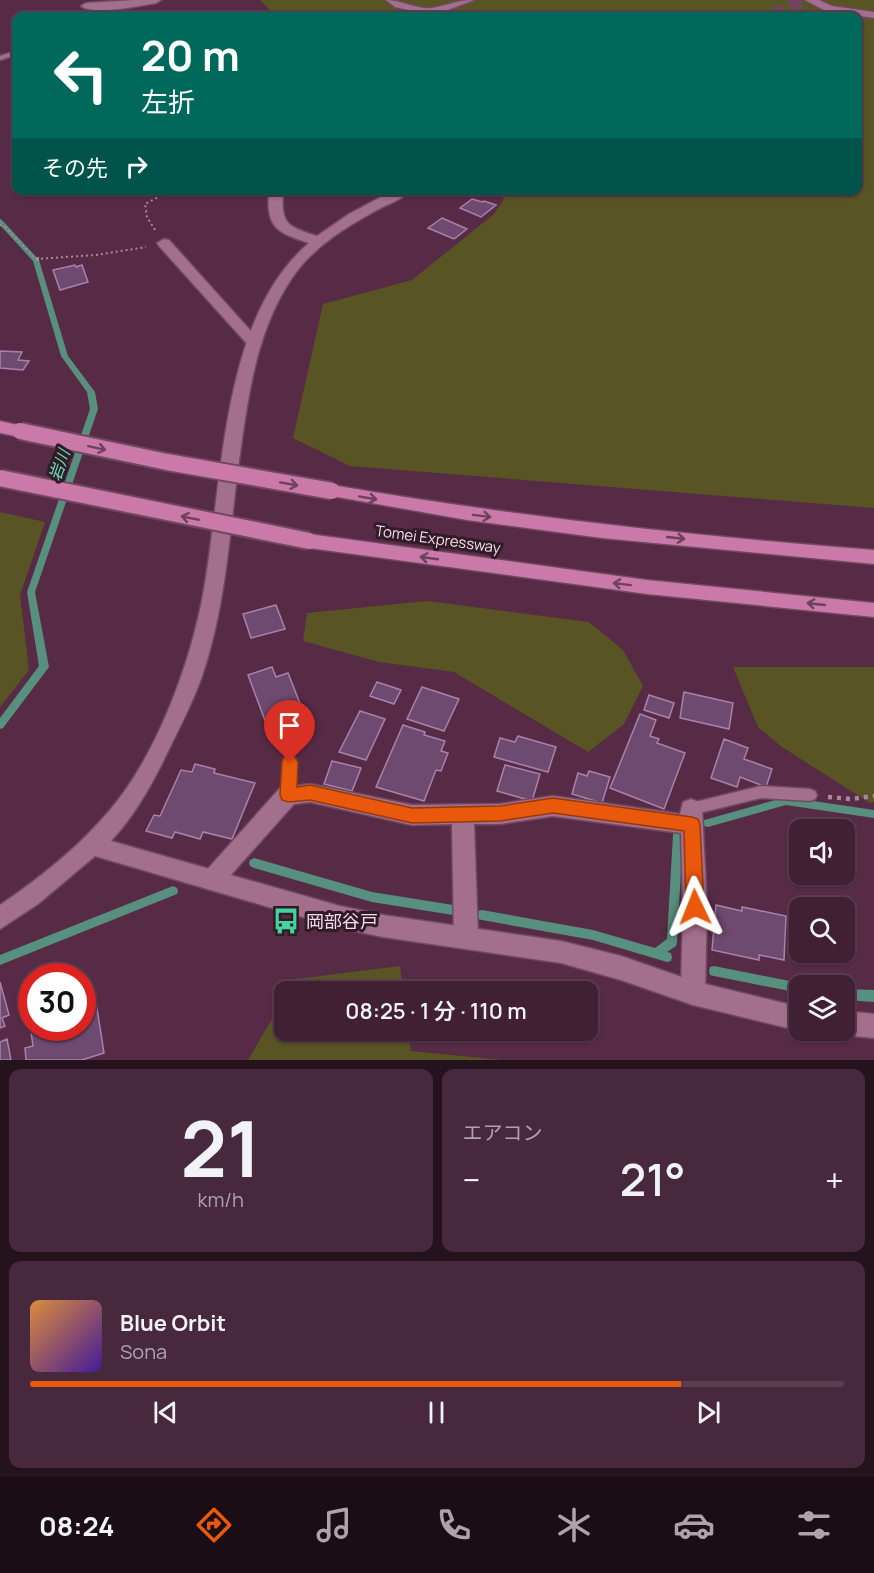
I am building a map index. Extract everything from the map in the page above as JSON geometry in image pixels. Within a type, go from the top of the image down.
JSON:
[{"type":"highway","name":"Tomei Expressway","points":[[0,427],[167,462],[480,516],[662,537],[874,557]]},
{"type":"highway","name":"Tomei Expressway","points":[[0,478],[309,541],[647,587],[874,610]]},
{"type":"street","points":[[87,3],[116,6],[156,0]]},
{"type":"street","points":[[391,0],[423,12]]},
{"type":"street","points":[[435,12],[469,0]]},
{"type":"street","points":[[810,0],[830,9],[852,12]]},
{"type":"street","points":[[276,195],[274,212],[278,222],[318,241]]},
{"type":"street","points":[[0,918],[91,845],[118,818],[147,772],[175,718],[191,676],[216,567],[237,416],[254,343],[266,308],[284,279],[318,241],[345,221],[396,195]]},
{"type":"street","points":[[164,243],[254,343]]},
{"type":"street","points":[[213,879],[288,795],[310,793],[412,815],[500,814],[553,806],[691,817],[695,907],[693,993]]},
{"type":"street","points":[[463,814],[466,937]]},
{"type":"street","points":[[91,845],[340,917],[383,926],[571,955],[621,968],[693,993],[789,1016]]},
{"type":"street","points":[[855,1024],[874,1026]]},
{"type":"lane","points":[[288,795],[290,762]]},
{"type":"lane","points":[[691,817],[761,792],[810,795]]},
{"type":"path","points":[[0,225],[5,227],[36,259],[96,255],[164,243],[147,217],[145,204],[162,195]]},
{"type":"path","points":[[810,795],[851,799],[874,796]]},
{"type":"shaded area","points":[[260,0],[874,0],[874,508],[350,466],[293,438],[323,304],[412,280],[494,214],[504,199],[500,195],[862,195],[862,12],[272,12]]},
{"type":"shaded area","points":[[0,512],[45,522],[20,595],[29,670],[0,707]]},
{"type":"shaded area","points":[[427,601],[589,622],[623,650],[643,686],[624,724],[588,752],[454,672],[379,662],[303,641],[307,613]]},
{"type":"shaded area","points":[[733,667],[874,667],[874,802],[870,803],[782,747],[758,727]]},
{"type":"shaded area","points":[[400,966],[402,981],[295,981]]},
{"type":"shaded area","points":[[274,1016],[274,1041],[410,1041],[411,1051],[501,1060],[248,1060]]},
{"type":"building","points":[[472,199],[496,205],[481,217],[460,208]]},
{"type":"building","points":[[442,218],[467,229],[454,239],[428,228]]},
{"type":"building","points":[[75,265],[76,267],[82,265],[88,282],[60,290],[53,270]]},
{"type":"building","points":[[0,351],[22,352],[18,360],[29,361],[23,370],[0,368]]},
{"type":"building","points":[[276,605],[285,629],[251,638],[243,614]]},
{"type":"building","points":[[272,667],[276,677],[288,673],[310,729],[273,742],[248,675]]},
{"type":"building","points":[[377,682],[401,690],[394,704],[370,696]]},
{"type":"building","points":[[422,687],[459,699],[444,731],[407,719]]},
{"type":"building","points":[[684,692],[733,703],[729,729],[680,718]]},
{"type":"building","points":[[649,695],[674,703],[669,718],[644,710]]},
{"type":"building","points":[[360,711],[385,719],[366,760],[339,752]]},
{"type":"building","points":[[640,714],[656,720],[650,736],[659,739],[657,743],[685,753],[664,809],[610,788]]},
{"type":"building","points":[[403,725],[425,732],[424,735],[445,741],[441,751],[448,753],[441,771],[436,770],[424,801],[376,787]]},
{"type":"building","points":[[518,736],[556,747],[548,772],[494,757],[500,738],[515,742]]},
{"type":"building","points":[[724,739],[748,748],[744,759],[772,769],[766,787],[740,777],[737,787],[711,778]]},
{"type":"building","points":[[332,761],[361,768],[352,791],[324,784]]},
{"type":"building","points":[[195,764],[215,769],[214,773],[255,783],[232,839],[203,832],[200,839],[175,832],[172,838],[146,831],[154,815],[160,816],[181,770],[192,772]]},
{"type":"building","points":[[505,765],[540,774],[532,801],[497,791]]},
{"type":"building","points":[[589,771],[610,777],[602,803],[572,794],[578,773],[587,776]]},
{"type":"building","points":[[716,905],[742,911],[742,907],[786,916],[784,960],[759,955],[759,960],[712,950]]},
{"type":"building","points":[[0,982],[9,1015],[2,1018],[5,1026],[0,1028]]},
{"type":"building","points":[[96,1002],[104,1053],[82,1060],[26,1060],[25,1048],[33,1046],[32,1041],[96,1041]]},
{"type":"building","points":[[7,1039],[11,1060],[0,1060],[0,1042]]},
{"type":"waterway","name":"岩川","points":[[0,221],[36,260],[65,356],[91,392],[94,409],[31,592],[44,667],[0,725]]},
{"type":"waterway","points":[[708,823],[786,801],[874,814]]},
{"type":"waterway","points":[[657,953],[672,942],[678,835]]},
{"type":"waterway","points":[[254,863],[372,897],[453,910]]},
{"type":"waterway","points":[[0,960],[173,891]]},
{"type":"waterway","points":[[482,915],[593,935],[667,957]]},
{"type":"waterway","points":[[714,971],[789,986]]},
{"type":"waterway","points":[[855,995],[874,996]]},
{"type":"tunnel","points":[[780,12],[802,0]]},
{"type":"place","name":"岡部谷戸","points":[[286,921]]},
{"type":"route","points":[[290,762],[288,795],[310,793],[412,815],[500,814],[553,806],[692,825],[695,907]]}]
